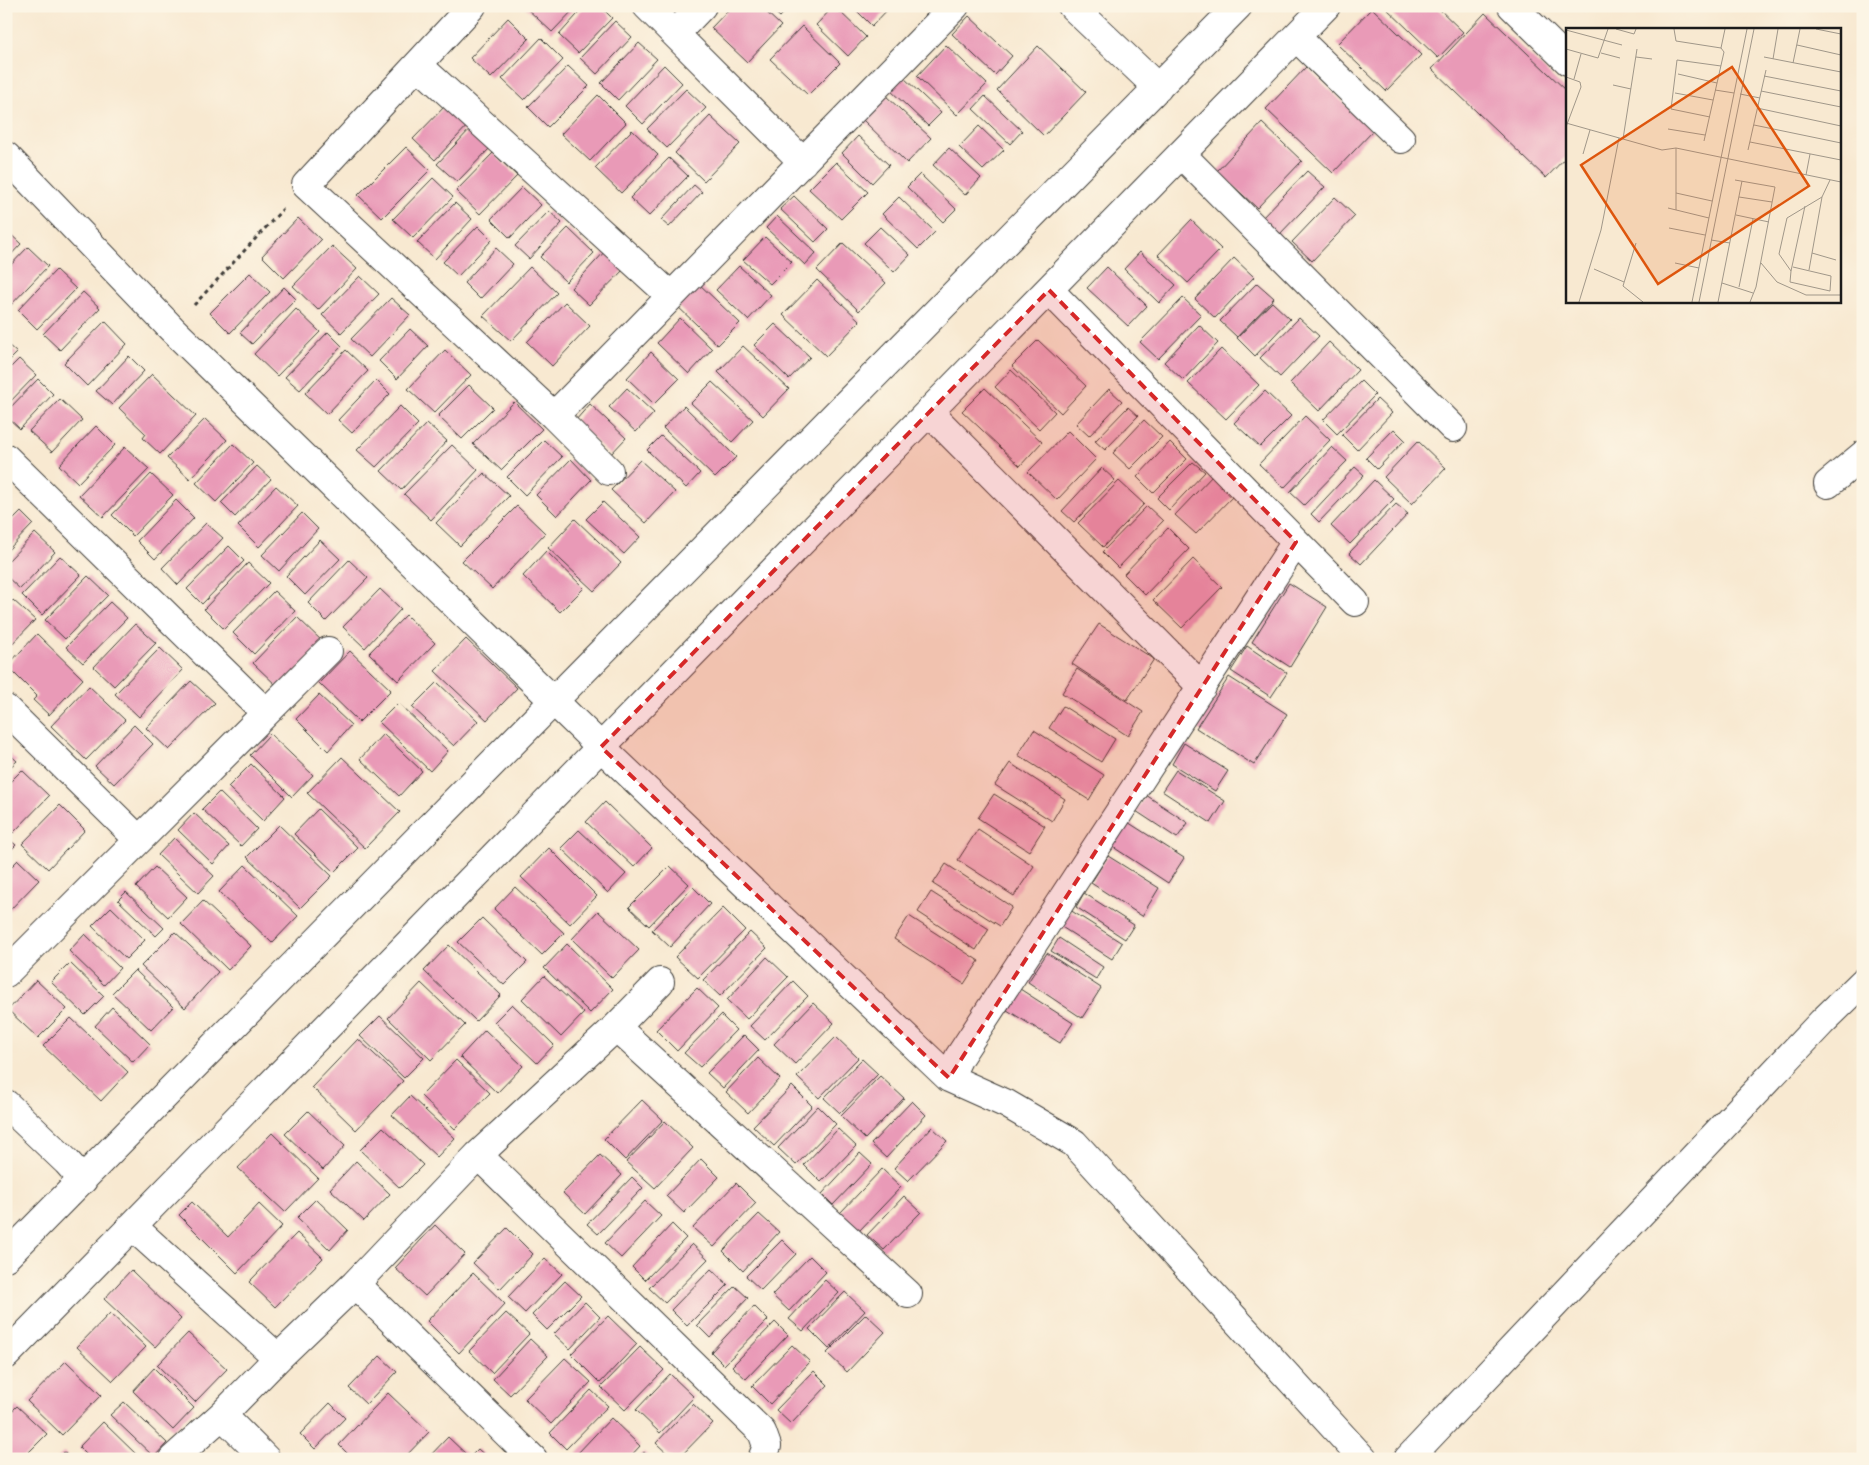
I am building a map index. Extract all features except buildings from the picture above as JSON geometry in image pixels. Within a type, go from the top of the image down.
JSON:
[{"type":"street","points":[[472,6],[306,185],[554,416],[609,471]]},
{"type":"street","points":[[647,6],[803,162]]},
{"type":"street","points":[[675,34],[702,6]]},
{"type":"street","points":[[554,416],[955,6]]},
{"type":"street","points":[[1072,6],[1158,88]]},
{"type":"street","points":[[6,1257],[1238,6]]},
{"type":"street","points":[[6,1355],[1326,6]]},
{"type":"street","points":[[1512,6],[1566,58]]},
{"type":"street","points":[[1296,37],[1401,139]]},
{"type":"street","points":[[418,65],[671,296]]},
{"type":"street","points":[[1180,154],[1454,428]]},
{"type":"street","points":[[6,156],[172,329],[601,748],[949,1078],[1008,1104],[1074,1143],[1359,1457]]},
{"type":"street","points":[[1049,290],[1355,602]]},
{"type":"street","points":[[929,412],[1202,687]]},
{"type":"street","points":[[1828,484],[1863,455]]},
{"type":"street","points":[[6,458],[266,713]]},
{"type":"street","points":[[949,1078],[960,1057],[1296,542]]},
{"type":"street","points":[[8,966],[139,840],[328,651]]},
{"type":"street","points":[[6,709],[139,840]]},
{"type":"street","points":[[173,1459],[222,1415],[355,1284],[478,1155],[616,1026],[660,982]]},
{"type":"street","points":[[1408,1459],[1822,1022],[1863,982]]},
{"type":"street","points":[[616,1026],[908,1294]]},
{"type":"street","points":[[6,1104],[67,1162],[83,1180]]},
{"type":"street","points":[[478,1155],[762,1432],[767,1446],[762,1459]]},
{"type":"street","points":[[132,1226],[278,1358]]},
{"type":"street","points":[[355,1284],[533,1459]]},
{"type":"street","points":[[222,1415],[266,1459]]},
{"type":"path","points":[[172,329],[306,185]]},
{"type":"highlighted area","points":[[1049,290],[1296,542],[949,1078],[601,747]]}]
